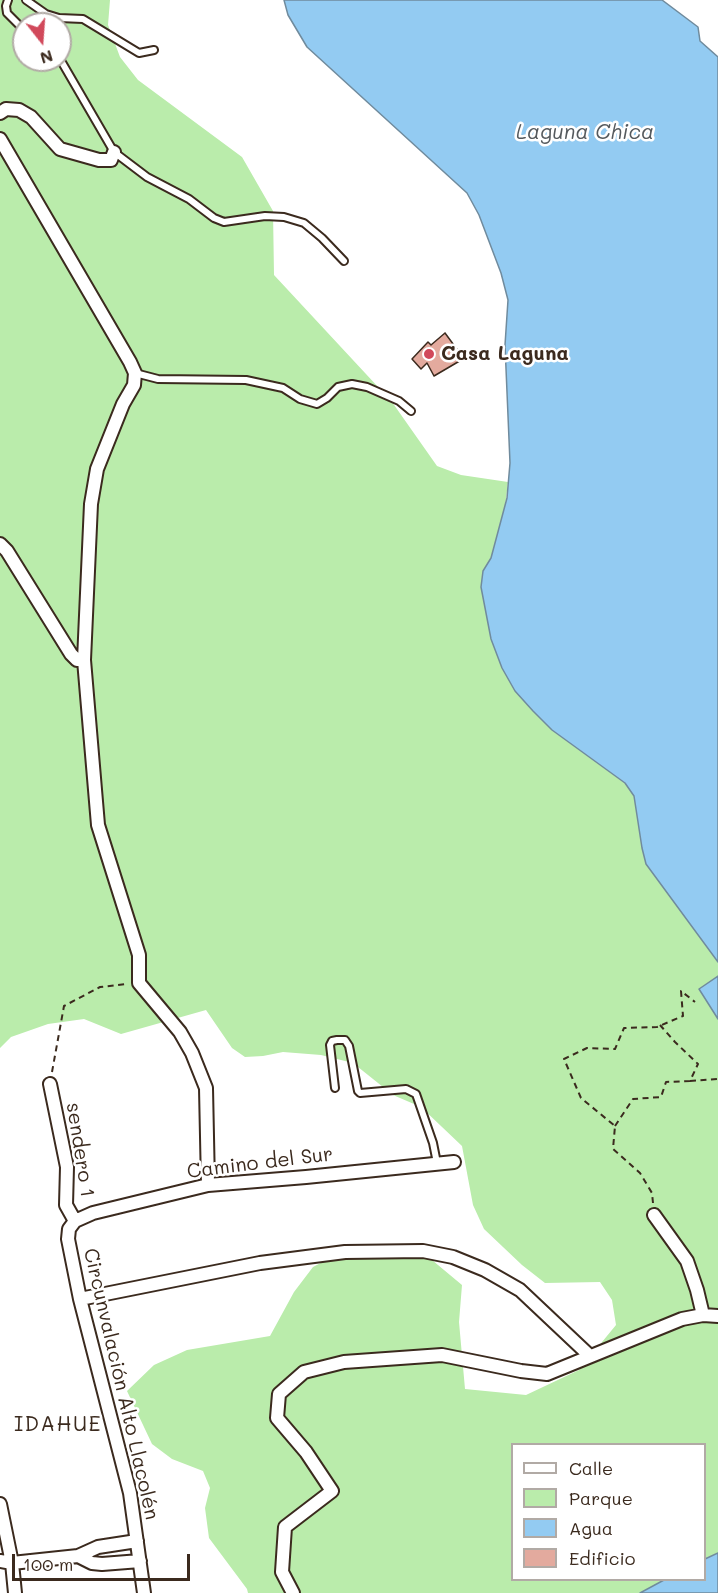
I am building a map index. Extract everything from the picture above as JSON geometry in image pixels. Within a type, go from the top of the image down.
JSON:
[{"type":"street","points":[[0,113],[6,109],[19,110],[31,117],[60,149],[99,160],[111,160],[114,152]]},
{"type":"street","points":[[0,139],[135,373],[134,385],[123,404],[97,469],[91,504],[84,660],[98,825],[139,955],[139,983],[180,1032],[192,1053],[206,1088],[208,1185]]},
{"type":"street","points":[[0,544],[7,551],[71,654],[77,660],[84,660]]},
{"type":"street","name":"sendero 1","points":[[50,1084],[67,1167],[66,1205],[75,1221]]},
{"type":"street","name":"Camino del Sur","points":[[75,1221],[93,1212],[208,1185],[306,1178],[454,1161]]},
{"type":"street","points":[[654,1215],[687,1261],[703,1315]]},
{"type":"street","name":"Circunvalación Alto Llacolén","points":[[75,1221],[69,1229],[68,1239],[80,1299],[130,1492],[144,1593]]},
{"type":"street","points":[[80,1299],[260,1263],[345,1252],[423,1251],[453,1257],[485,1270],[520,1290],[590,1356]]},
{"type":"street","points":[[293,1593],[282,1572],[285,1527],[332,1491],[306,1452],[278,1418],[279,1394],[304,1372],[344,1362],[442,1355],[547,1374],[682,1319],[703,1315],[718,1316]]},
{"type":"street","points":[[0,1504],[6,1562],[15,1593]]},
{"type":"street","points":[[6,1562],[78,1556],[98,1547],[137,1541]]},
{"type":"street","points":[[78,1556],[92,1563],[102,1564],[140,1561]]},
{"type":"lane","points":[[8,0],[7,13],[12,18]]},
{"type":"lane","points":[[26,0],[46,14],[59,18],[83,19],[140,53],[154,50]]},
{"type":"lane","points":[[68,72],[114,152],[147,177],[189,199],[214,218],[224,222],[265,216],[284,217],[304,223],[344,261]]},
{"type":"lane","points":[[135,373],[158,379],[246,380],[283,388],[300,399],[317,404],[338,387],[352,384],[367,387],[399,401],[411,411]]},
{"type":"lane","points":[[335,1088],[330,1046],[332,1041],[345,1040],[349,1046],[357,1091],[360,1093],[406,1089],[416,1094],[433,1143],[437,1163]]},
{"type":"path","points":[[50,1084],[64,1006],[100,987],[139,983]]},
{"type":"path","points":[[615,1126],[581,1098],[564,1059],[587,1048],[615,1049],[624,1028],[660,1025],[683,1016],[681,991],[695,1002]]},
{"type":"path","points":[[660,1025],[698,1064],[690,1081]]},
{"type":"path","points":[[654,1215],[652,1193],[640,1173],[612,1149],[615,1126],[633,1099],[661,1097],[666,1082],[718,1079]]},
{"type":"green space","points":[[0,0],[110,0],[108,25],[120,57],[138,80],[242,157],[273,211],[274,275],[392,402],[437,466],[461,475],[508,482],[504,516],[491,558],[483,571],[515,691],[552,730],[625,783],[634,796],[642,848],[647,864],[718,962],[718,976],[699,989],[718,1019],[718,1553],[706,1559],[706,1443],[511,1443],[511,1581],[662,1581],[640,1593],[248,1593],[209,1538],[205,1508],[210,1488],[203,1471],[172,1459],[152,1444],[127,1391],[154,1365],[187,1350],[270,1336],[294,1292],[313,1267],[338,1254],[371,1244],[414,1245],[462,1285],[459,1322],[465,1389],[526,1395],[579,1370],[616,1325],[612,1300],[600,1282],[545,1283],[522,1265],[484,1229],[473,1205],[462,1146],[421,1107],[393,1095],[353,1063],[321,1055],[283,1052],[245,1057],[232,1048],[206,1010],[121,1034],[84,1019],[48,1024],[11,1037],[0,1048]]},
{"type":"water","name":"Laguna Chica","points":[[284,0],[662,0],[698,27],[700,41],[718,57],[718,962],[646,864],[634,796],[625,783],[552,730],[533,711],[515,691],[502,668],[491,639],[481,587],[483,571],[491,558],[507,498],[510,463],[505,345],[508,300],[501,273],[479,215],[467,193],[307,47],[288,15]]},
{"type":"water","points":[[718,976],[718,1019],[699,989]]},
{"type":"water","points":[[718,1553],[718,1593],[640,1593],[662,1581],[706,1581],[706,1559]]},
{"type":"building","name":"Casa Laguna","points":[[445,333],[459,352],[463,352],[463,359],[434,376],[427,363],[421,369],[412,359],[428,342],[431,345]]},
{"type":"place","name":"Casa Laguna","points":[[429,354]]},
{"type":"district","name":"IDAHUE","points":[[58,1425]]}]
